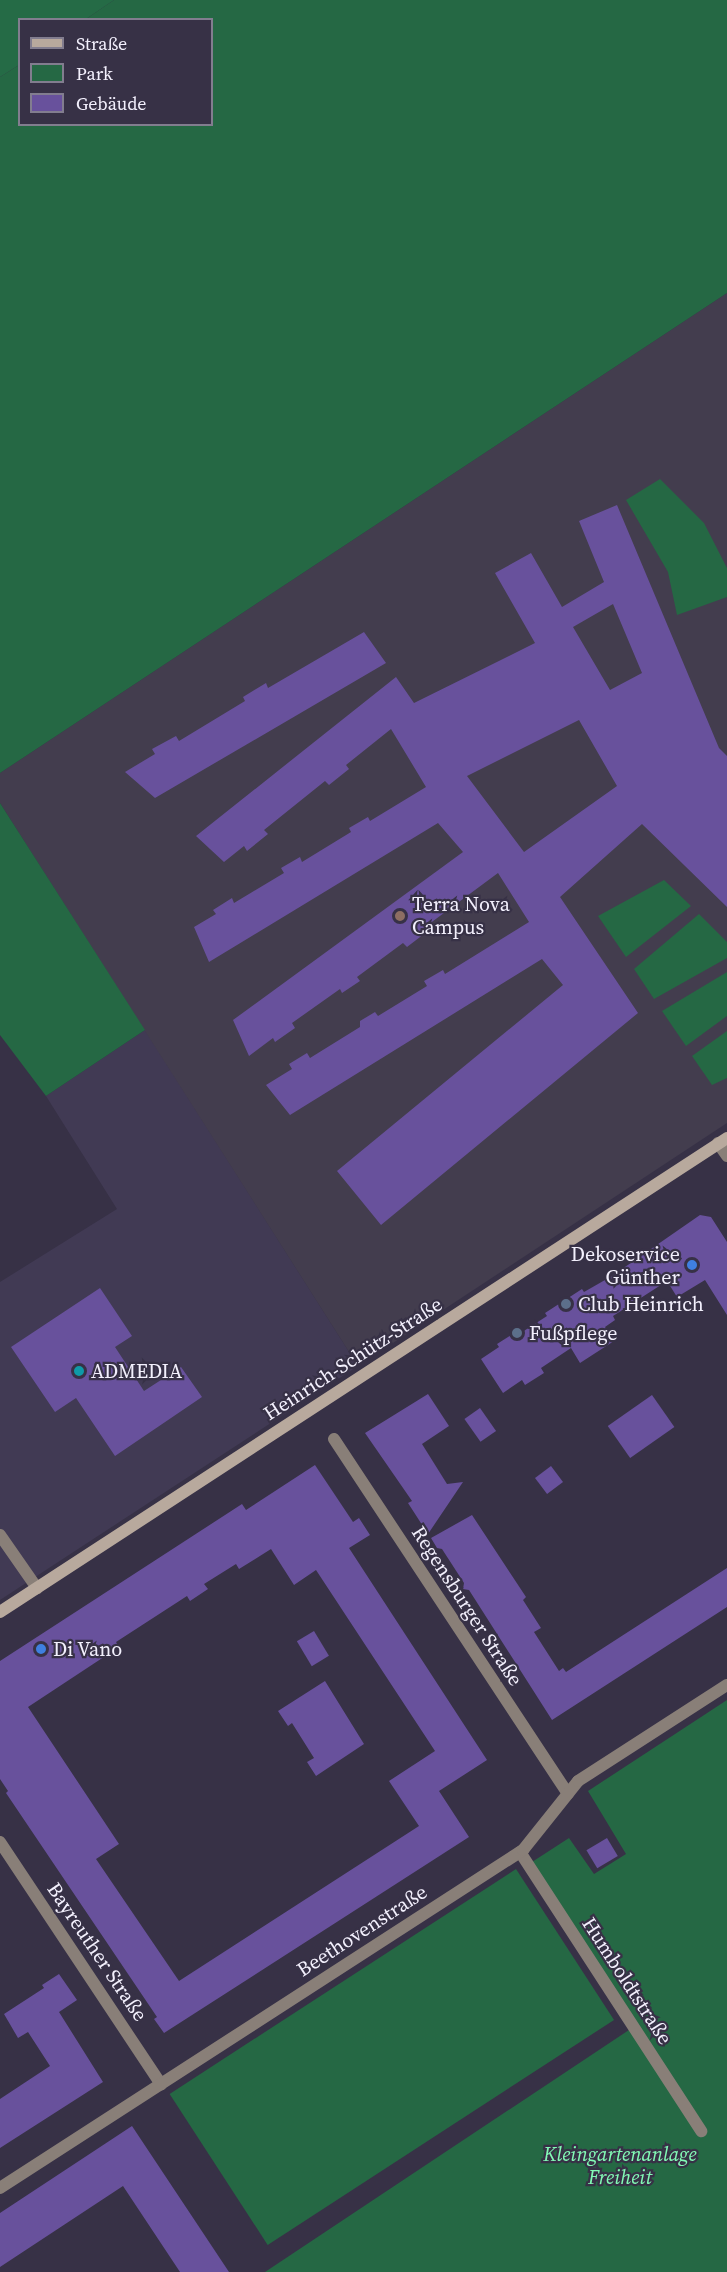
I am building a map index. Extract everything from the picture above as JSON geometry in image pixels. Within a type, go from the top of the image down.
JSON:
[{"type":"main road","name":"Heinrich-Schütz-Straße","points":[[0,1612],[723,1141]]},
{"type":"street","points":[[723,1141],[727,1156]]},
{"type":"street","name":"Regensburger Straße","points":[[334,1439],[568,1794]]},
{"type":"street","points":[[0,1535],[37,1588]]},
{"type":"street","name":"Beethovenstraße","points":[[0,2188],[520,1852],[578,1781],[727,1685]]},
{"type":"street","name":"Bayreuther Straße","points":[[0,1842],[161,2084]]},
{"type":"street","name":"Humboldtstraße","points":[[520,1852],[701,2131]]},
{"type":"shaded area","name":"Terra Nova Campus","points":[[727,293],[727,1123],[358,1366],[0,803],[0,773]]},
{"type":"shaded area","points":[[145,1030],[358,1366],[0,1600],[0,1282],[117,1209],[46,1096]]},
{"type":"green space","points":[[0,0],[114,0],[87,18],[18,18],[18,66],[0,77]]},
{"type":"green space","points":[[114,0],[727,0],[727,293],[0,773],[0,77],[18,66],[18,126],[213,126],[213,18],[87,18]]},
{"type":"green space","points":[[660,479],[704,523],[727,568],[727,597],[677,615],[668,572],[626,500]]},
{"type":"green space","points":[[0,803],[145,1030],[46,1096],[0,1035]]},
{"type":"green space","points":[[664,880],[691,906],[626,957],[598,916]]},
{"type":"green space","points":[[699,914],[727,942],[727,958],[654,999],[634,969]]},
{"type":"green space","points":[[727,972],[727,1016],[686,1046],[662,1011]]},
{"type":"green space","points":[[727,1031],[727,1078],[712,1085],[692,1056]]},
{"type":"green space","name":"Kleingartenanlage Freiheit","points":[[727,1700],[727,2272],[265,2272],[638,2024],[532,1862],[569,1838],[594,1874],[626,1854],[588,1791]]},
{"type":"green space","points":[[516,1869],[614,2020],[268,2245],[170,2094]]},
{"type":"building","points":[[617,505],[719,748],[727,756],[727,907],[642,824],[560,897],[638,1013],[381,1225],[337,1171],[563,985],[542,959],[290,1115],[266,1085],[292,1069],[289,1064],[307,1053],[310,1058],[360,1027],[360,1021],[375,1012],[378,1016],[427,986],[424,981],[443,970],[445,974],[529,922],[498,873],[421,930],[424,934],[407,947],[403,943],[357,977],[360,981],[342,993],[340,989],[292,1023],[295,1028],[275,1042],[273,1038],[249,1056],[233,1020],[463,852],[438,823],[209,962],[194,927],[216,914],[213,910],[232,898],[234,903],[284,873],[281,868],[300,857],[302,862],[351,832],[349,828],[368,817],[370,821],[426,787],[391,729],[346,765],[349,769],[329,785],[325,781],[264,830],[268,834],[247,851],[244,846],[224,862],[196,836],[396,677],[414,703],[535,643],[495,573],[531,553],[562,607],[604,582],[579,521]],"holes":[[[613,604],[642,673],[610,690],[573,627]],[[579,720],[617,786],[524,852],[467,776]]]},
{"type":"building","points":[[364,632],[386,663],[155,798],[125,772],[155,754],[152,749],[176,736],[179,741],[245,701],[243,697],[266,683],[268,688]]},
{"type":"building","points":[[700,1215],[711,1217],[727,1242],[727,1315],[705,1280],[677,1297],[667,1281],[613,1316],[615,1320],[605,1327],[614,1341],[580,1363],[571,1348],[541,1368],[544,1373],[525,1385],[522,1380],[503,1393],[481,1359],[499,1347],[497,1344],[511,1335],[513,1338],[547,1316],[545,1313],[582,1289],[584,1292],[612,1276]]},
{"type":"building","name":"ADMEDIA","points":[[100,1288],[132,1336],[115,1347],[144,1391],[181,1367],[202,1397],[115,1456],[76,1398],[55,1412],[11,1347]]},
{"type":"building","points":[[428,1394],[449,1426],[422,1444],[447,1484],[463,1482],[428,1534],[408,1503],[412,1501],[365,1433]]},
{"type":"building","points":[[652,1395],[674,1427],[630,1458],[608,1426]]},
{"type":"building","points":[[480,1408],[496,1431],[480,1442],[464,1419]]},
{"type":"building","points":[[315,1465],[353,1522],[359,1518],[370,1535],[349,1548],[487,1760],[439,1791],[469,1837],[164,2033],[154,2019],[157,2017],[6,1793],[8,1791],[0,1779],[0,1661],[242,1504],[246,1510]],"holes":[[[271,1549],[294,1585],[316,1570],[435,1751],[389,1781],[419,1826],[179,1981],[96,1859],[119,1844],[28,1707],[119,1647],[116,1642],[187,1596],[190,1601],[208,1589],[204,1584],[236,1564],[239,1569]]]},
{"type":"building","points":[[551,1466],[563,1482],[547,1494],[535,1478]]},
{"type":"building","points":[[472,1515],[526,1597],[523,1600],[541,1628],[534,1632],[559,1671],[563,1668],[566,1672],[727,1568],[727,1607],[552,1720],[469,1590],[463,1589],[464,1583],[442,1549],[437,1548],[431,1538]]},
{"type":"building","points":[[314,1631],[329,1656],[312,1666],[297,1641]]},
{"type":"building","points":[[325,1681],[364,1744],[316,1776],[307,1762],[314,1758],[292,1723],[288,1726],[278,1711]]},
{"type":"building","points":[[607,1838],[618,1856],[597,1868],[586,1850]]},
{"type":"building","points":[[59,1974],[77,2000],[59,2012],[103,2082],[0,2148],[0,2099],[50,2066],[28,2032],[18,2038],[4,2014],[44,1988],[42,1985]]},
{"type":"building","points":[[132,2126],[229,2272],[180,2272],[123,2186],[0,2267],[0,2213]]},
{"type":"place","name":"Terra Nova Campus","points":[[400,916]]},
{"type":"place","name":"Dekoservice Günther","points":[[692,1265]]},
{"type":"place","name":"Club Heinrich","points":[[566,1304]]},
{"type":"place","name":"Fußpflege","points":[[517,1333]]},
{"type":"place","name":"ADMEDIA","points":[[79,1371]]},
{"type":"place","name":"Di Vano","points":[[41,1649]]}]
